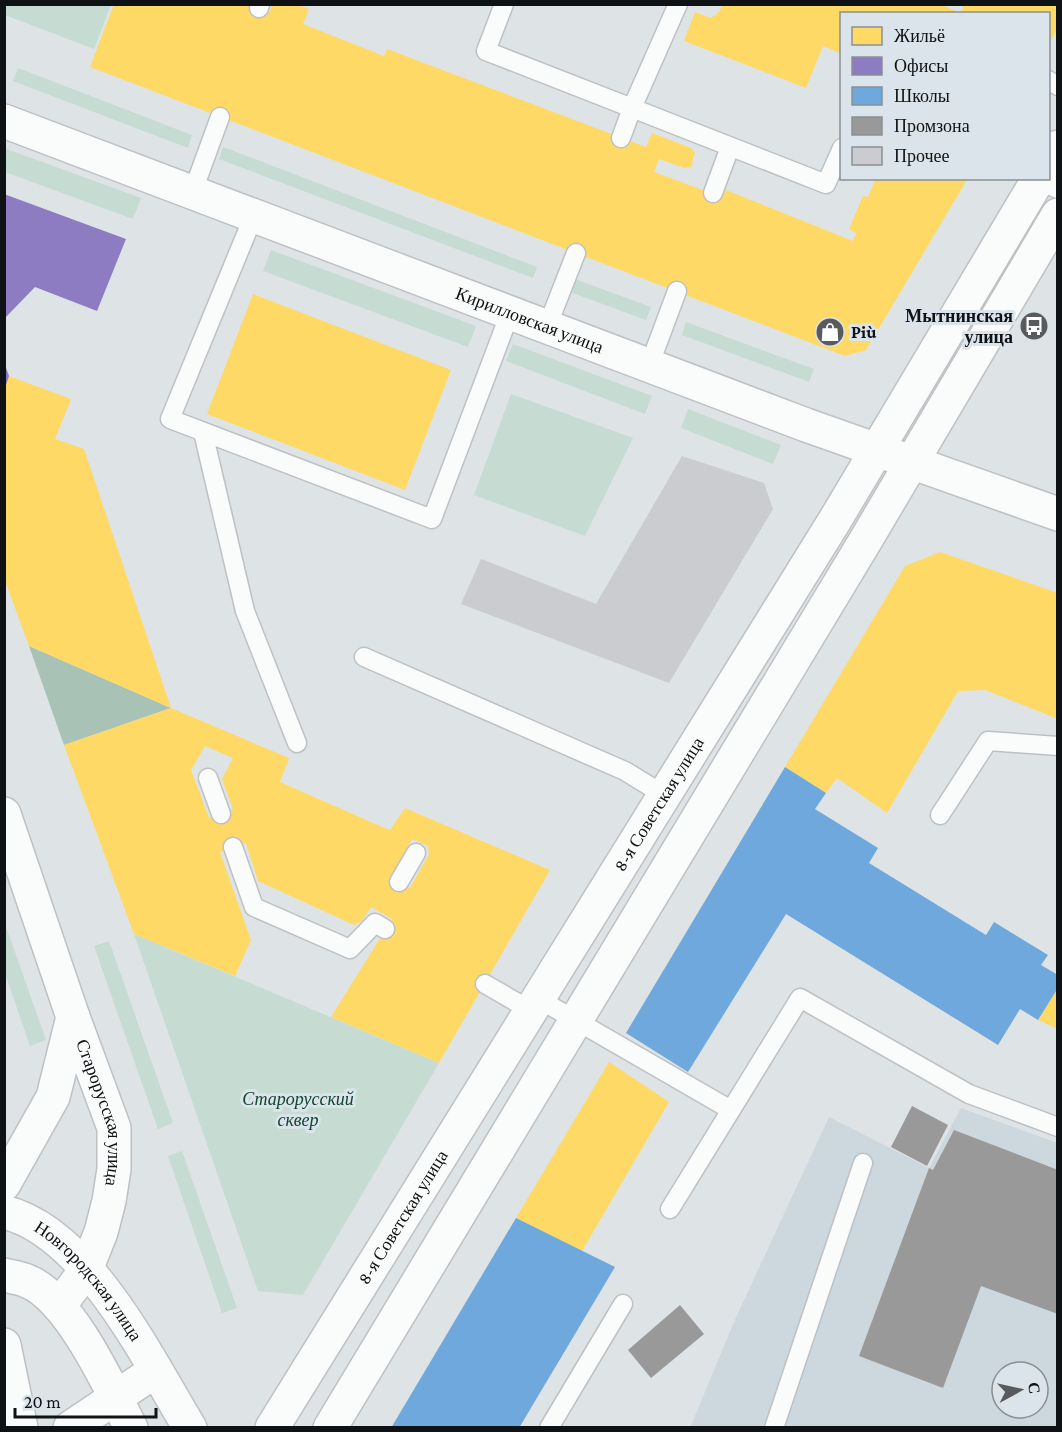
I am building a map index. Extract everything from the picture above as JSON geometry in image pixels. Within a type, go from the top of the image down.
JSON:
[{"type":"street","name":"Кирилловская улица","points":[[4,121],[649,366],[1058,514]]},
{"type":"street","name":"8-я Советская улица","points":[[1050,167],[1058,147]]},
{"type":"street","name":"8-я Советская улица","points":[[272,1428],[1044,180]]},
{"type":"street","points":[[330,1428],[912,462],[1058,215]]},
{"type":"street","name":"Старорусская улица","points":[[4,814],[73,1017],[114,1128],[109,1201],[86,1270],[59,1306]]},
{"type":"street","name":"Старорусская улица","points":[[4,1184],[53,1097],[73,1017]]},
{"type":"street","name":"Новгородская улица","points":[[4,1212],[26,1217],[57,1239],[86,1270],[128,1323],[190,1428]]},
{"type":"street","name":"Новгородская улица","points":[[4,1275],[29,1281],[59,1306],[88,1347],[131,1428]]},
{"type":"street","points":[[4,1345],[21,1428]]},
{"type":"street","points":[[70,1428],[155,1371]]},
{"type":"lane","points":[[504,4],[486,51],[826,184],[840,152]]},
{"type":"lane","points":[[621,138],[678,4]]},
{"type":"lane","points":[[193,191],[220,117]]},
{"type":"lane","points":[[713,193],[730,147]]},
{"type":"lane","points":[[254,215],[170,419],[203,432],[432,519],[510,313]]},
{"type":"lane","points":[[547,327],[576,253]]},
{"type":"lane","points":[[649,366],[677,291]]},
{"type":"lane","points":[[203,432],[245,611],[297,743]]},
{"type":"lane","points":[[364,657],[625,771],[664,795]]},
{"type":"lane","points":[[940,815],[988,741],[1058,746]]},
{"type":"lane","points":[[208,778],[221,814]]},
{"type":"lane","points":[[233,847],[254,907],[350,949],[380,922]]},
{"type":"lane","points":[[399,882],[416,853]]},
{"type":"lane","points":[[485,984],[575,1020],[731,1110]]},
{"type":"lane","points":[[670,1209],[800,998],[969,1094],[1058,1127]]},
{"type":"lane","points":[[774,1428],[864,1163]]},
{"type":"lane","points":[[549,1428],[623,1304]]},
{"type":"shaded area","points":[[961,1108],[1057,1143],[1057,1427],[690,1428],[734,1322],[829,1117],[929,1168]]},
{"type":"green space","points":[[4,5],[111,5],[94,49],[5,15]]},
{"type":"green space","points":[[18,68],[192,135],[188,148],[13,81]]},
{"type":"green space","points":[[223,147],[537,267],[533,278],[219,159]]},
{"type":"green space","points":[[4,148],[141,198],[133,219],[5,172]]},
{"type":"green space","points":[[271,250],[476,326],[468,347],[263,271]]},
{"type":"green space","points":[[575,279],[651,307],[646,320],[570,292]]},
{"type":"green space","points":[[686,322],[814,369],[809,382],[682,335]]},
{"type":"green space","points":[[513,344],[652,396],[645,414],[506,361]]},
{"type":"green space","points":[[511,394],[633,438],[585,536],[474,495]]},
{"type":"green space","points":[[688,409],[781,445],[773,464],[681,428]]},
{"type":"green space","points":[[29,646],[171,708],[64,745]]},
{"type":"green space","points":[[4,921],[46,1040],[30,1046],[5,973]]},
{"type":"green space","name":"Старорусский сквер","points":[[134,934],[439,1063],[303,1295],[258,1291]]},
{"type":"green space","points":[[109,941],[173,1123],[158,1129],[94,946]]},
{"type":"green space","points":[[182,1151],[237,1308],[222,1313],[168,1156]]},
{"type":"building: Жильё","points":[[114,4],[250,4],[270,12],[272,4],[296,4],[309,9],[303,24],[384,56],[387,49],[646,147],[652,133],[691,148],[695,153],[691,167],[684,168],[659,159],[654,172],[722,197],[726,190],[853,241],[856,233],[849,229],[863,196],[868,197],[875,180],[967,180],[866,350],[845,356],[90,67]]},
{"type":"building: Жильё","points":[[723,4],[939,4],[959,12],[840,12],[840,53],[823,46],[806,88],[684,41],[695,12],[711,18],[719,12]]},
{"type":"building: Жильё","points":[[964,4],[1058,4],[1058,29],[1050,41],[1050,12],[962,12]]},
{"type":"building: Жильё","points":[[253,294],[451,370],[405,490],[207,414]]},
{"type":"building: Жильё","points":[[9,376],[71,399],[55,439],[84,449],[171,708],[29,646],[4,578],[4,388]]},
{"type":"building: Жильё","points":[[940,552],[1058,593],[1058,719],[985,690],[958,691],[887,813],[837,778],[826,793],[785,767],[905,566]]},
{"type":"building: Жильё","points":[[171,708],[289,758],[280,782],[364,819],[390,830],[405,808],[550,870],[439,1063],[331,1017],[392,919],[371,907],[362,921],[354,925],[258,881],[246,843],[220,852],[251,940],[235,976],[134,934],[64,745]],"holes":[[[205,746],[233,758],[222,779],[233,809],[209,818],[191,770]],[[412,839],[428,846],[429,854],[410,888],[391,878]]]},
{"type":"building: Жильё","points":[[1058,988],[1058,1029],[1038,1020]]},
{"type":"building: Жильё","points":[[609,1062],[669,1102],[582,1251],[516,1218]]},
{"type":"building: Офисы","points":[[4,194],[126,239],[97,311],[35,287],[4,319]]},
{"type":"building: Офисы","points":[[4,362],[9,376],[5,388],[4,388]]},
{"type":"building: Школы","points":[[785,767],[826,793],[815,809],[878,848],[869,863],[986,935],[994,922],[1048,955],[1041,965],[1058,975],[1058,988],[1038,1020],[1020,1009],[998,1045],[786,914],[688,1072],[626,1033]]},
{"type":"building: Школы","points":[[516,1218],[615,1267],[519,1428],[391,1428]]},
{"type":"building: Промзона","points":[[912,1106],[948,1125],[927,1166],[891,1147]]},
{"type":"building: Промзона","points":[[954,1130],[1058,1170],[1058,1314],[981,1286],[943,1388],[859,1356],[929,1168],[933,1170]]},
{"type":"building: Промзона","points":[[680,1305],[704,1334],[651,1378],[628,1350]]},
{"type":"building: Прочее","points":[[682,456],[764,483],[773,509],[669,683],[461,604],[481,559],[596,604]]},
{"type":"place","name":"Мытнинская улица","points":[[1034,326]]},
{"type":"place","name":"Più","points":[[830,332]]}]
